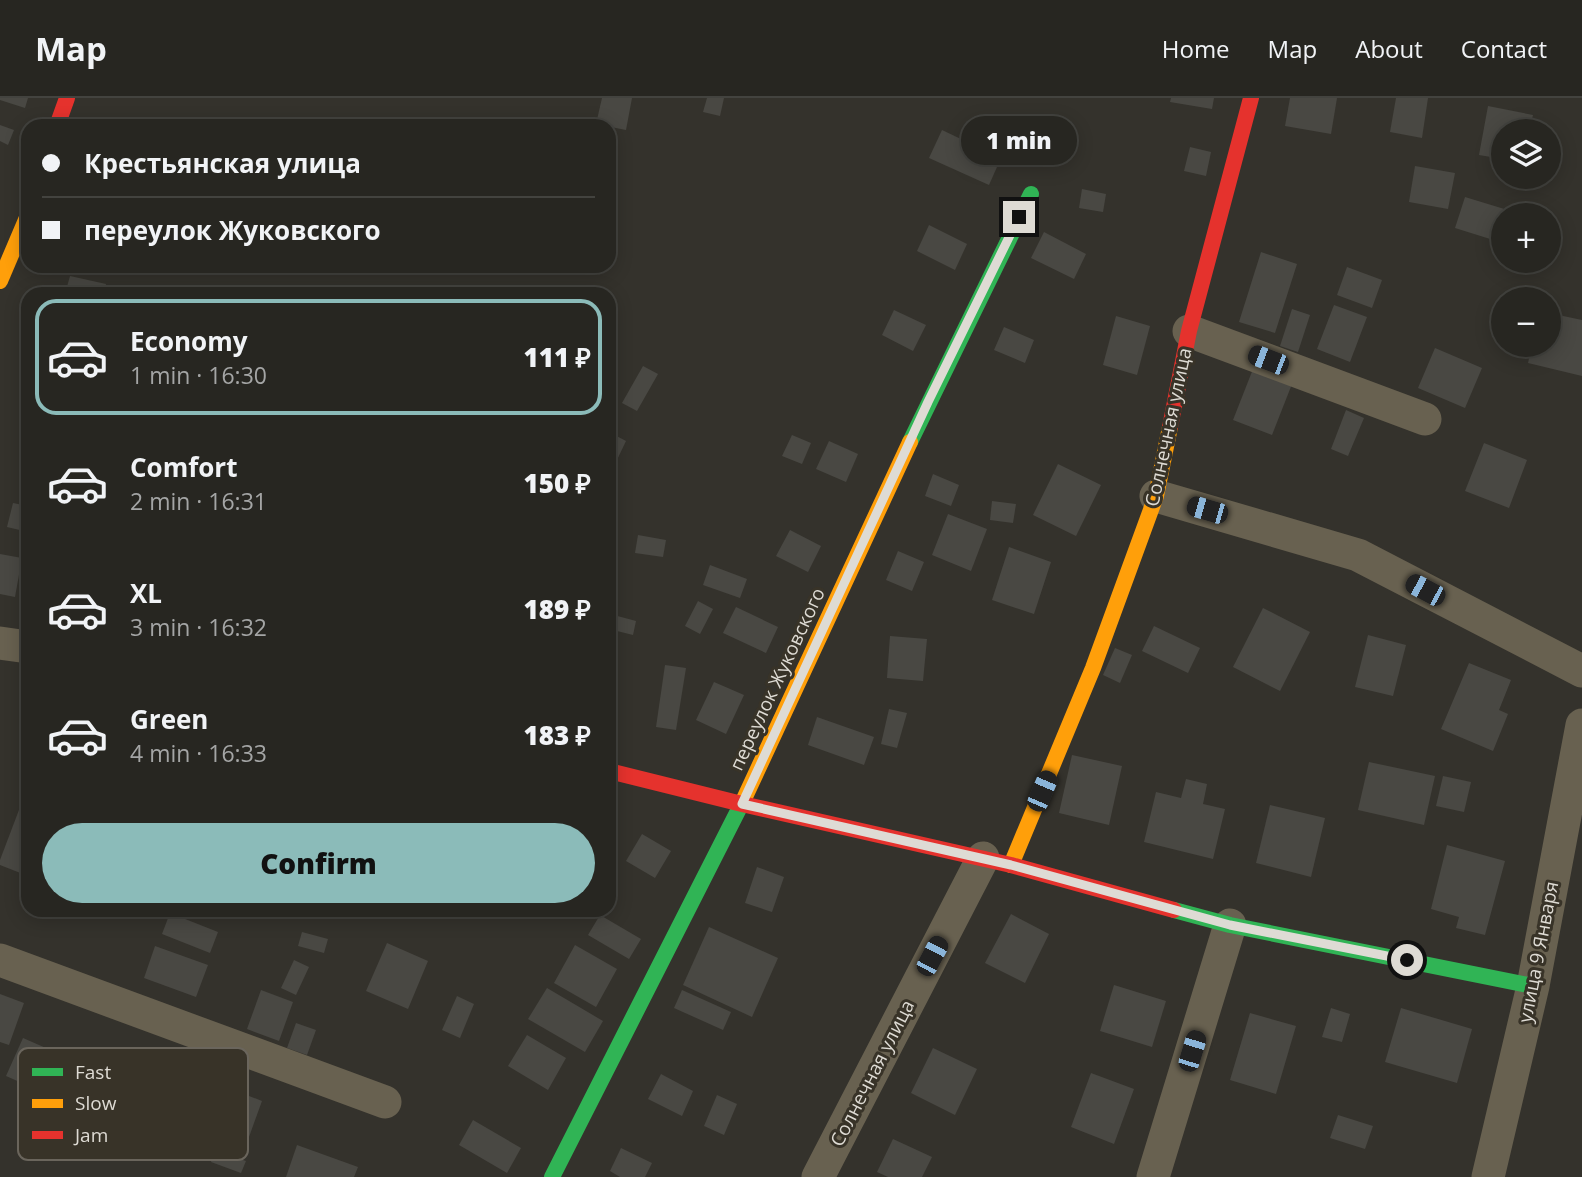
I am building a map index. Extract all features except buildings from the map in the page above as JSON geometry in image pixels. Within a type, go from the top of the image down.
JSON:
[{"type":"street","points":[[60,119],[67,98]]},
{"type":"street","name":"Солнечная улица","points":[[818,1177],[997,861],[1093,668],[1156,496],[1189,331],[1251,98]]},
{"type":"street","name":"переулок Жуковского","points":[[552,1177],[742,804],[928,402],[1031,194]]},
{"type":"street","points":[[0,281],[21,232]]},
{"type":"street","points":[[1189,331],[1425,419]]},
{"type":"street","points":[[1156,496],[1358,555],[1582,671]]},
{"type":"street","points":[[0,643],[21,646]]},
{"type":"street","name":"улица 9 Января","points":[[1488,1177],[1533,986],[1582,725]]},
{"type":"street","points":[[616,773],[997,861],[1230,925],[1533,986]]},
{"type":"street","points":[[1153,1177],[1230,925]]},
{"type":"street","points":[[0,960],[239,1048]]},
{"type":"street","points":[[248,1051],[385,1102]]},
{"type":"traffic: fast","points":[[910,442],[1031,194]]},
{"type":"traffic: fast","points":[[552,1177],[744,799]]},
{"type":"traffic: fast","points":[[1174,910],[1230,925],[1533,986]]},
{"type":"traffic: slow","points":[[0,281],[21,232]]},
{"type":"traffic: slow","points":[[1011,865],[1093,668],[1156,496],[1170,427]]},
{"type":"traffic: slow","points":[[744,799],[910,442]]},
{"type":"traffic: jam","points":[[60,119],[67,98]]},
{"type":"traffic: jam","points":[[1170,427],[1189,331],[1251,98]]},
{"type":"traffic: jam","points":[[616,773],[1011,865],[1174,910]]},
{"type":"route","points":[[1019,217],[928,402],[742,804],[1011,865],[1230,925],[1407,960]]}]
